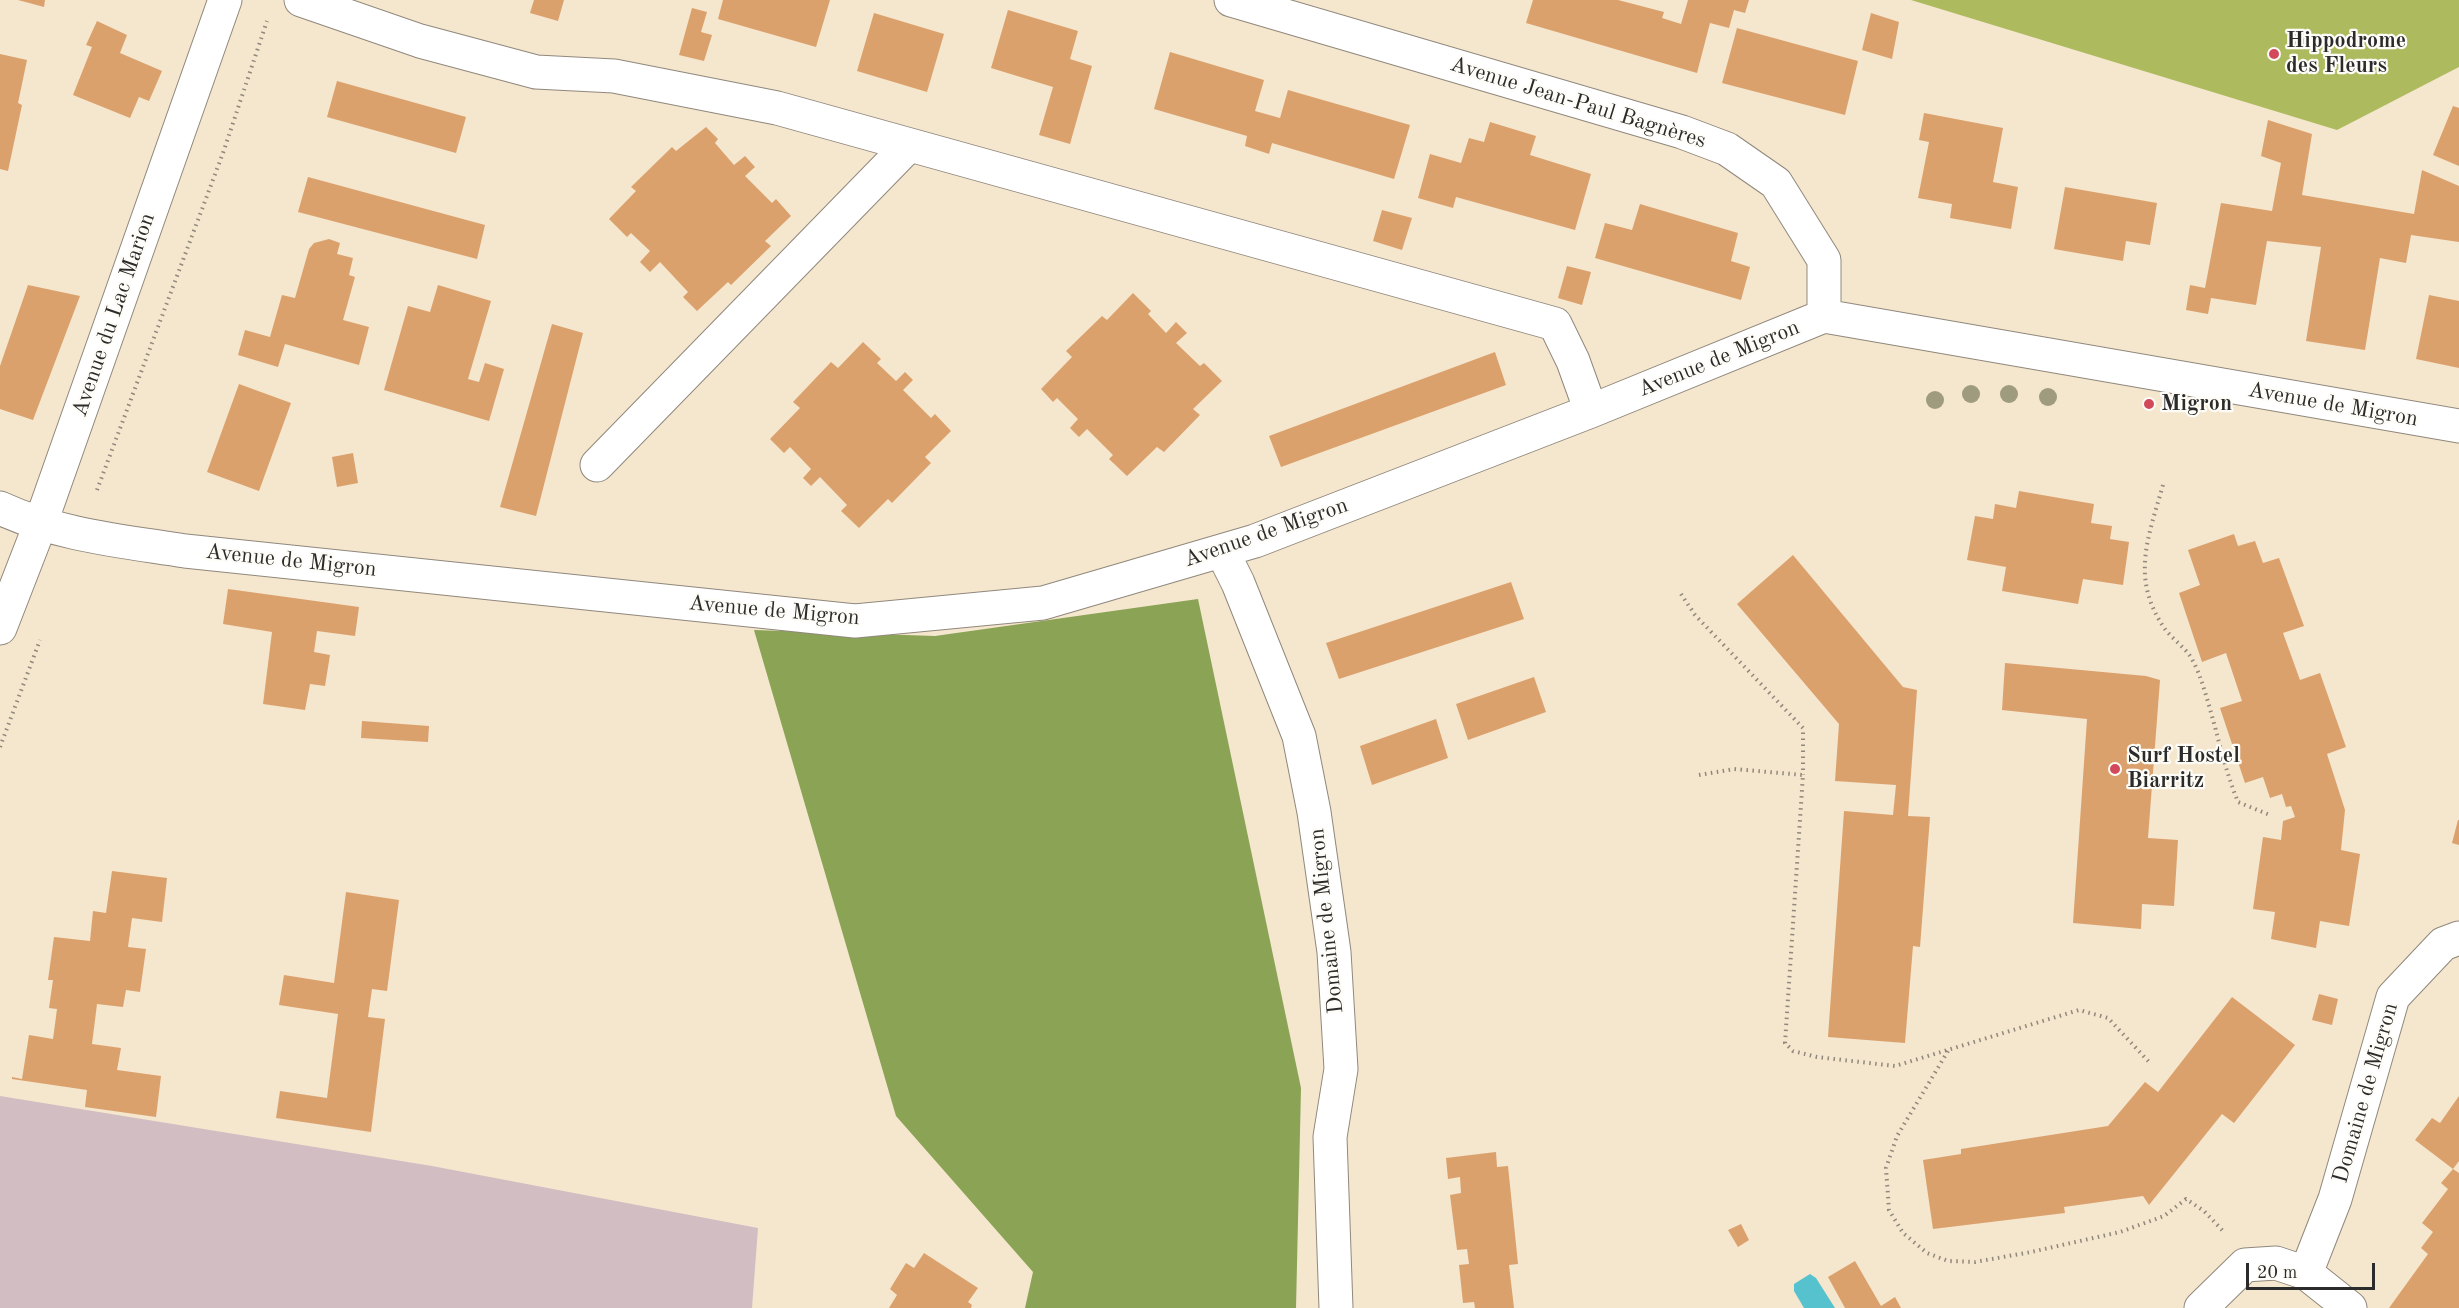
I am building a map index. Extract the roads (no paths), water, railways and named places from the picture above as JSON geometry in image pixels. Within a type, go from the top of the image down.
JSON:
[{"type":"street","name":"Avenue du Lac Marion","points":[[0,628],[40,525],[225,0]]},
{"type":"street","points":[[301,0],[420,41],[536,72],[614,76],[777,108],[1555,324],[1573,361],[1591,411]]},
{"type":"street","name":"Avenue Jean-Paul Bagnères","points":[[1231,0],[1682,132],[1727,149],[1776,183],[1824,260],[1824,316]]},
{"type":"street","points":[[597,465],[909,145]]},
{"type":"street","name":"Avenue de Migron","points":[[0,508],[40,525],[185,551],[855,621],[1043,603],[1255,542],[1591,411],[1824,316],[2459,426]]},
{"type":"street","name":"Domaine de Migron","points":[[1222,551],[1238,583],[1299,736],[1314,812],[1334,952],[1341,1069],[1330,1137],[1336,1308]]},
{"type":"street","name":"Domaine de Migron","points":[[2306,1273],[2335,1199],[2393,997],[2443,944],[2459,938]]},
{"type":"street","points":[[2201,1308],[2245,1265],[2276,1263],[2306,1273],[2350,1308]]},
{"type":"water","points":[[1810,1274],[1816,1278],[1835,1308],[1804,1308],[1794,1291],[1794,1284]]},
{"type":"place","name":"Hippodrome des Fleurs","points":[[2274,54]]},
{"type":"place","name":"Migron","points":[[2149,404]]},
{"type":"place","name":"Surf Hostel Biarritz","points":[[2115,769]]}]
